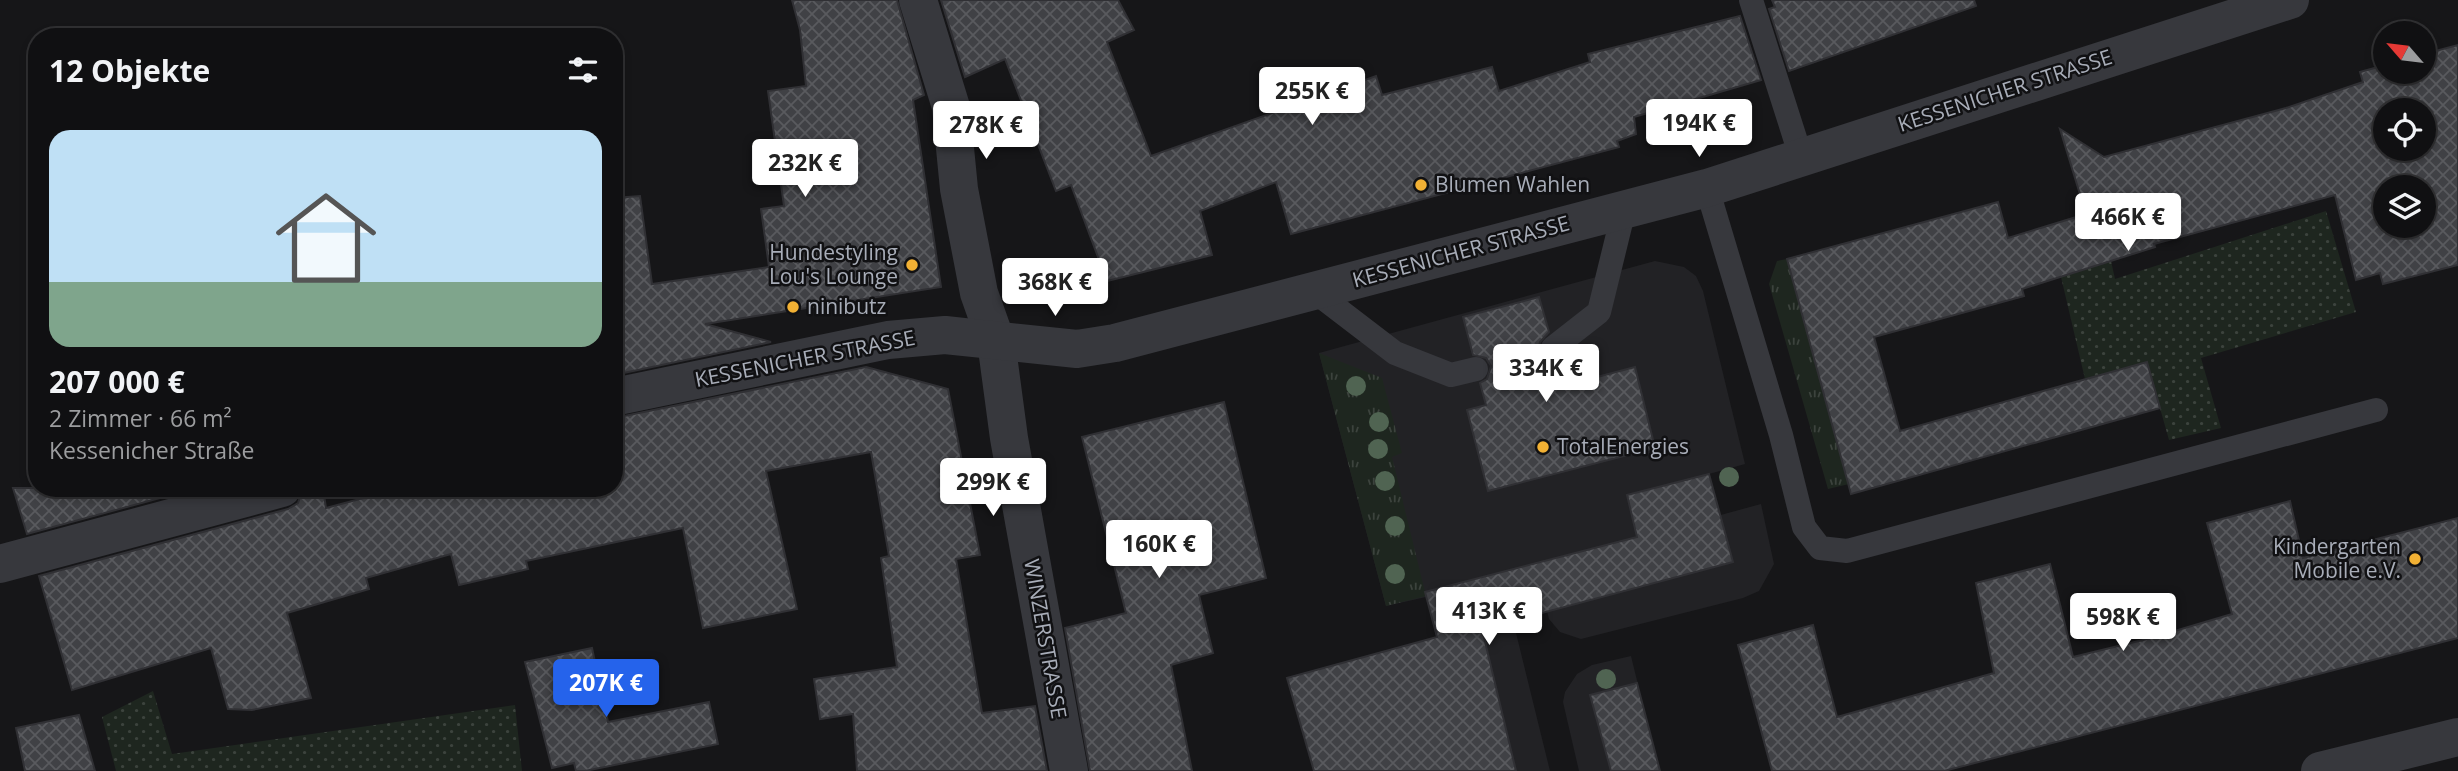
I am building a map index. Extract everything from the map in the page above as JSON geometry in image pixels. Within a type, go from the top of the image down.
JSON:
[{"type":"street","name":"WINZERSTRASSE","points":[[918,0],[951,107],[959,189],[979,293],[996,341],[1009,438],[1069,771]]},
{"type":"street","name":"KESSENICHER STRASSE","points":[[623,395],[888,340],[945,335],[1077,349],[1115,343],[1707,188],[2290,0]]},
{"type":"street","points":[[0,564],[249,497]]},
{"type":"street","points":[[2320,771],[2458,737]]},
{"type":"lane","points":[[1751,0],[1801,157]]},
{"type":"lane","points":[[1707,188],[1781,435],[1804,527],[1820,548],[1847,551],[2376,410]]},
{"type":"lane","points":[[1553,348],[1599,312],[1624,210]]},
{"type":"lane","points":[[1314,291],[1395,353],[1451,375],[1476,369]]},
{"type":"shaded area","name":"TotalEnergies","points":[[1655,261],[1684,267],[1696,276],[1703,291],[1745,464],[1662,487],[1673,528],[1761,504],[1774,564],[1759,591],[1743,598],[1581,639],[1560,632],[1549,619],[1535,564],[1501,572],[1550,771],[1464,771],[1452,699],[1426,597],[1386,606],[1319,353]]},
{"type":"shaded area","points":[[1631,656],[1659,771],[1579,771],[1563,702],[1565,692],[1577,674],[1592,665]]},
{"type":"green space","points":[[2326,211],[2356,312],[2201,358],[2221,428],[2169,440],[2147,362],[2085,379],[2061,277],[2111,261],[2115,279]]},
{"type":"green space","points":[[1787,259],[1849,484],[1828,489],[1769,284],[1777,261]]},
{"type":"green space","points":[[1319,353],[1382,378],[1402,453],[1392,457],[1426,596],[1386,606]]},
{"type":"green space","points":[[153,691],[172,754],[515,705],[522,771],[116,771],[102,717]]},
{"type":"building","points":[[792,0],[897,0],[924,95],[913,100],[941,287],[705,324],[771,342],[623,373],[623,197],[640,196],[652,284],[769,267],[761,209],[784,206],[768,91],[806,86],[800,30]]},
{"type":"building","points":[[941,0],[1118,0],[1134,30],[1107,42],[1151,156],[1376,76],[1382,95],[1492,67],[1499,91],[1590,62],[1588,54],[1740,16],[1761,80],[1634,117],[1636,134],[1617,141],[1619,147],[1291,234],[1276,182],[1200,211],[1212,255],[1107,281],[1071,185],[1056,191],[1005,59],[965,77]]},
{"type":"building","points":[[1772,0],[1974,0],[1976,6],[1789,71],[1769,9],[1775,7]]},
{"type":"building","points":[[2458,45],[2458,265],[2383,284],[2380,273],[2356,280],[2335,195],[2154,244],[2155,247],[2022,289],[2024,296],[1874,337],[1900,431],[2147,362],[2160,408],[1851,494],[1787,259],[1998,202],[2008,238],[2086,214],[2060,129],[2104,157],[2286,108],[2363,82],[2360,72],[2373,68],[2373,84],[2436,84],[2436,51]]},
{"type":"building","points":[[1539,297],[1549,332],[1540,342],[1538,351],[1547,361],[1557,362],[1563,386],[1635,367],[1655,448],[1488,491],[1467,410],[1486,405],[1480,383],[1487,379],[1491,366],[1486,358],[1473,355],[1463,317]]},
{"type":"building","points":[[866,367],[948,389],[980,555],[956,559],[982,713],[1035,706],[1047,771],[857,771],[853,714],[820,719],[814,679],[897,667],[881,558],[889,556],[871,452],[766,471],[797,609],[703,628],[683,528],[526,561],[528,569],[459,585],[451,554],[366,578],[369,589],[287,613],[311,698],[252,710],[228,709],[211,648],[72,690],[39,576],[288,509],[298,503],[300,497],[324,497],[326,508],[367,497],[623,497],[623,416]]},
{"type":"building","points":[[1224,402],[1266,578],[1199,595],[1213,653],[1171,665],[1192,771],[1090,771],[1065,628],[1126,613],[1082,437]]},
{"type":"building","points":[[1709,474],[1733,562],[1482,629],[1516,771],[1314,771],[1287,678],[1437,637],[1425,592],[1637,537],[1627,495]]},
{"type":"building","points":[[13,488],[28,488],[28,497],[164,497],[27,534]]},
{"type":"building","points":[[2290,501],[2303,558],[2458,518],[2458,638],[1944,771],[1772,771],[1738,645],[1813,625],[1837,717],[1994,673],[1976,583],[2050,564],[2073,657],[2151,638],[2232,614],[2207,523]]},
{"type":"building","points":[[592,648],[608,722],[709,702],[718,744],[585,771],[576,771],[574,763],[552,768],[525,662]]},
{"type":"building","points":[[1637,683],[1660,771],[1611,771],[1590,695]]},
{"type":"building","points":[[79,715],[95,771],[25,771],[16,728]]},
{"type":"place","name":"Blumen Wahlen","points":[[1421,185]]},
{"type":"place","name":"Hundestyling Lou's Lounge","points":[[912,265]]},
{"type":"place","name":"ninibutz","points":[[793,307]]},
{"type":"place","name":"TotalEnergies","points":[[1543,447]]},
{"type":"place","name":"Kindergarten Mobile e.V.","points":[[2415,559]]}]
